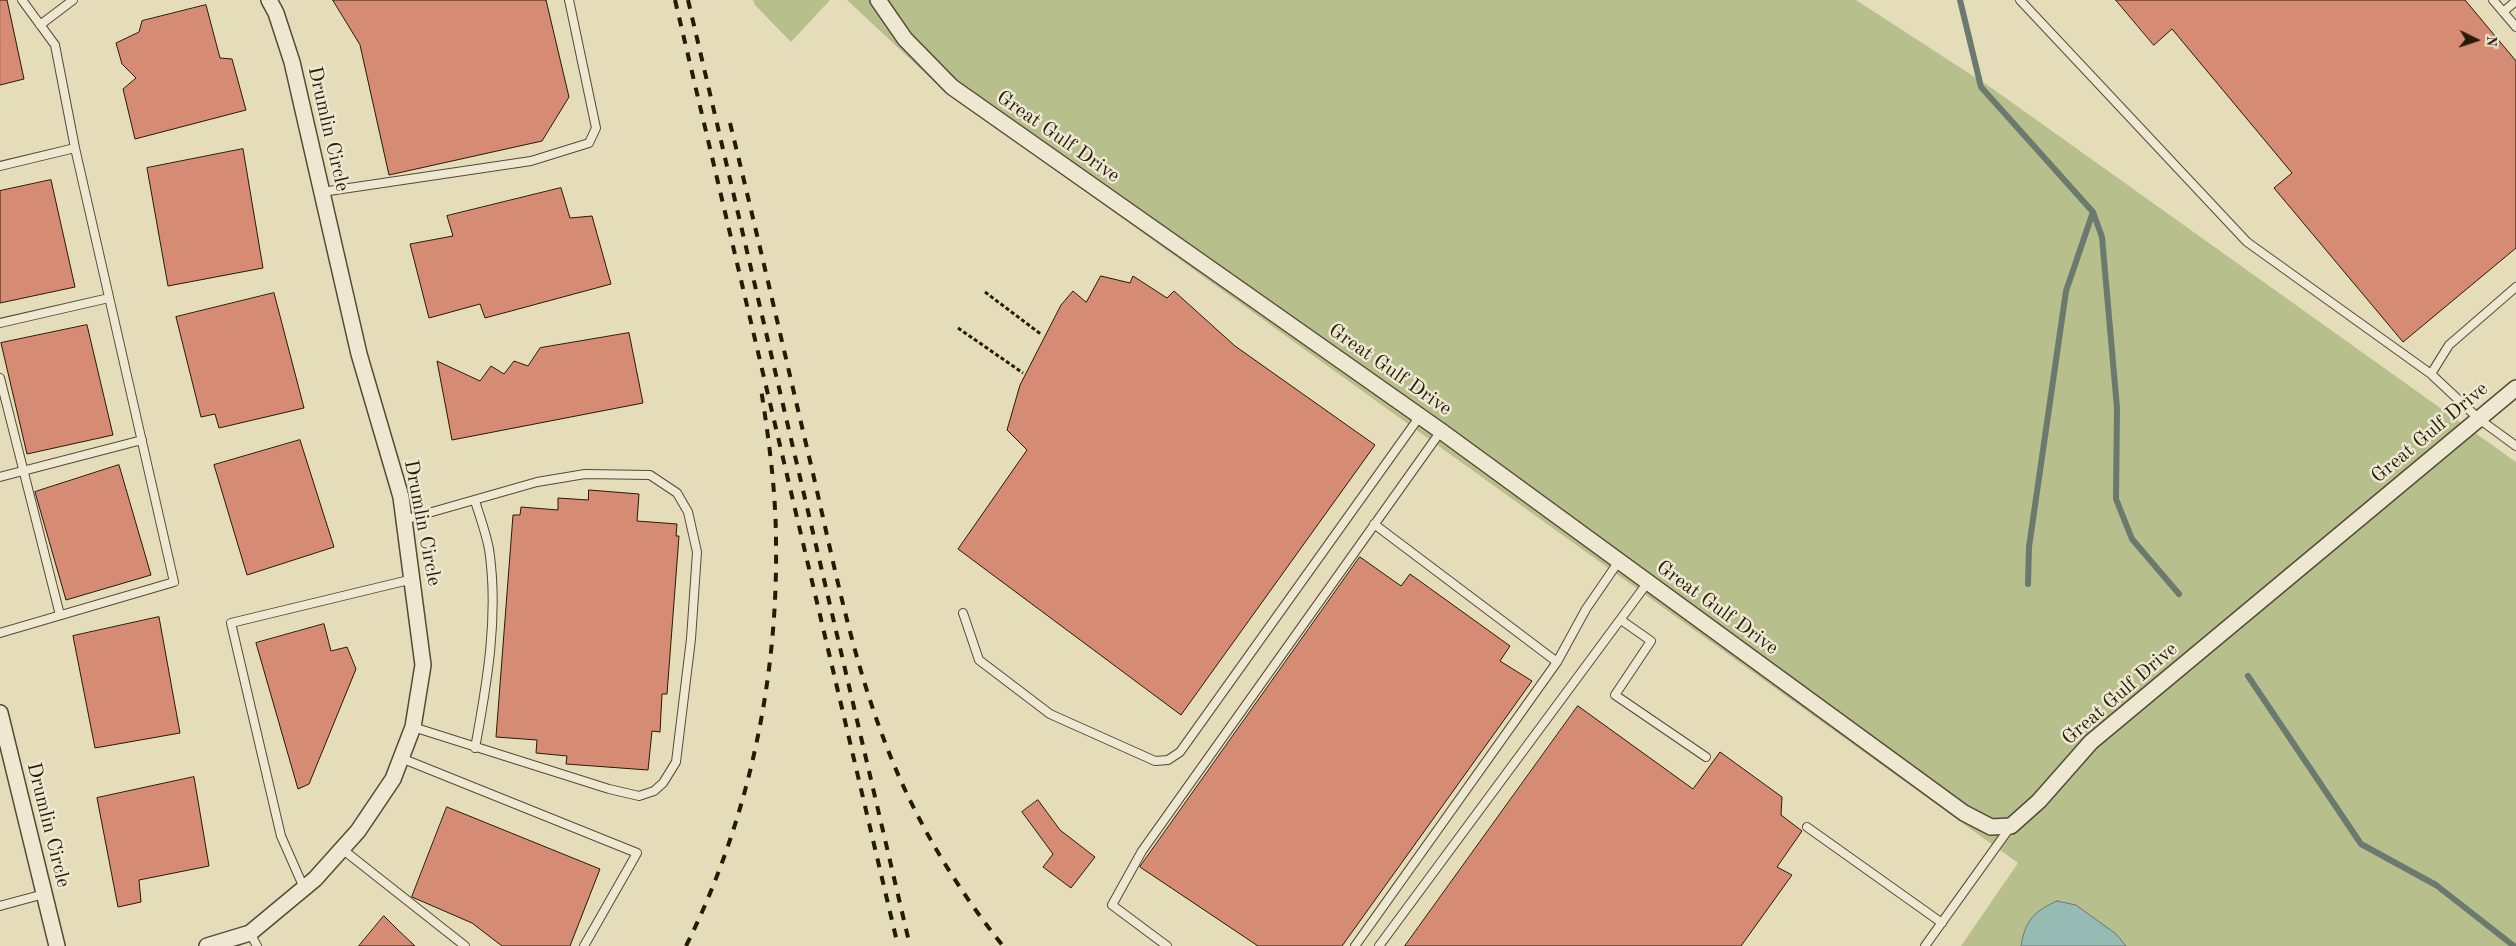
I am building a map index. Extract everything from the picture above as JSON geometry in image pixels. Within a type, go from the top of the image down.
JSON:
[{"type":"street","name":"Drumlin Circle","points":[[208,946],[253,939],[358,831],[393,778],[401,758],[413,727],[423,665],[401,497],[359,354],[292,62],[276,13],[269,0]]},
{"type":"street","name":"Great Gulf Drive","points":[[878,0],[905,38],[952,86],[1441,431],[1964,814],[1991,827],[2011,826],[2039,800],[2091,742],[2516,388]]},
{"type":"street","name":"Drumlin Circle","points":[[0,713],[57,946]]},
{"type":"lane","points":[[0,633],[174,582],[75,148],[55,45],[22,0]]},
{"type":"lane","points":[[40,25],[73,0]]},
{"type":"lane","points":[[322,192],[531,161],[589,144],[596,128],[570,0]]},
{"type":"lane","points":[[2020,0],[2248,242],[2430,374],[2479,419],[2516,446]]},
{"type":"lane","points":[[2493,0],[2516,27]]},
{"type":"lane","points":[[2503,12],[2516,1]]},
{"type":"lane","points":[[0,166],[75,148]]},
{"type":"lane","points":[[2430,374],[2449,345],[2516,287]]},
{"type":"lane","points":[[0,323],[109,298]]},
{"type":"lane","points":[[0,378],[60,615]]},
{"type":"lane","points":[[963,614],[979,660],[1050,714],[1132,753],[1155,761],[1168,760],[1180,752],[1420,416]]},
{"type":"lane","points":[[1167,946],[1112,905],[1142,851],[1441,431]]},
{"type":"lane","points":[[0,477],[142,440]]},
{"type":"lane","points":[[404,520],[537,482],[585,474],[650,475],[677,493],[688,512],[697,552],[690,639],[676,762],[663,783],[654,791],[638,796],[474,748],[413,727]]},
{"type":"lane","points":[[474,748],[486,690],[491,635],[489,549],[475,501]]},
{"type":"lane","points":[[1374,524],[1557,662]]},
{"type":"lane","points":[[1355,946],[1557,662],[1586,609],[1619,561]]},
{"type":"lane","points":[[304,888],[281,836],[231,623],[413,579]]},
{"type":"lane","points":[[1379,946],[1648,582]]},
{"type":"lane","points":[[1620,620],[1651,641],[1615,695],[1706,757]]},
{"type":"lane","points":[[401,758],[637,853],[584,946]]},
{"type":"lane","points":[[1925,946],[2011,826]]},
{"type":"lane","points":[[1807,827],[1942,923]]},
{"type":"lane","points":[[342,849],[465,946]]},
{"type":"lane","points":[[0,906],[44,894]]},
{"type":"path","points":[[985,292],[1042,335]]},
{"type":"path","points":[[958,328],[1023,373]]},
{"type":"green space","points":[[753,0],[830,0],[791,42],[755,5]]},
{"type":"green space","points":[[847,0],[1856,0],[1993,89],[2516,462],[2516,946],[1961,946],[2018,863],[940,87]]},
{"type":"water","points":[[2057,901],[2076,905],[2116,934],[2126,946],[2021,946],[2025,930],[2032,918],[2042,909]]},
{"type":"building","points":[[0,0],[7,0],[24,79],[0,85]]},
{"type":"building","points":[[333,0],[546,0],[569,97],[542,141],[389,175],[360,45]]},
{"type":"building","points":[[2116,0],[2465,0],[2516,61],[2516,248],[2403,342],[2274,188],[2292,173],[2172,29],[2154,45]]},
{"type":"building","points":[[206,5],[220,58],[232,59],[246,110],[135,139],[123,89],[136,78],[122,64],[116,43],[139,32],[142,21]]},
{"type":"building","points":[[243,149],[263,268],[168,286],[147,168]]},
{"type":"building","points":[[51,180],[75,287],[0,303],[0,191]]},
{"type":"building","points":[[561,188],[570,218],[592,216],[611,284],[485,318],[480,304],[429,318],[410,244],[453,236],[447,216]]},
{"type":"building","points":[[1101,276],[1130,283],[1133,276],[1167,298],[1174,291],[1235,346],[1375,445],[1181,715],[958,549],[1027,450],[1007,430],[1020,385],[1061,305],[1073,291],[1086,302]]},
{"type":"building","points":[[274,293],[304,408],[219,428],[215,414],[201,417],[176,317]]},
{"type":"building","points":[[87,325],[113,435],[27,454],[1,343]]},
{"type":"building","points":[[629,333],[643,403],[452,440],[437,361],[480,381],[491,366],[504,374],[514,361],[528,366],[540,348]]},
{"type":"building","points":[[300,440],[334,547],[247,575],[214,465]]},
{"type":"building","points":[[119,465],[151,575],[66,600],[35,492]]},
{"type":"building","points":[[589,490],[639,494],[637,521],[677,524],[676,536],[679,536],[667,694],[662,694],[660,732],[652,731],[648,770],[566,764],[567,756],[536,753],[537,740],[496,737],[513,515],[520,515],[521,507],[558,510],[558,498],[588,500]]},
{"type":"building","points":[[1360,557],[1401,586],[1410,574],[1510,646],[1500,661],[1532,681],[1342,946],[1258,946],[1140,867]]},
{"type":"building","points":[[159,617],[180,733],[95,748],[73,636]]},
{"type":"building","points":[[324,624],[331,651],[347,647],[356,669],[309,784],[298,789],[256,643]]},
{"type":"building","points":[[1578,706],[1693,789],[1720,752],[1782,797],[1781,815],[1802,831],[1777,867],[1792,875],[1741,946],[1405,946]]},
{"type":"building","points":[[194,777],[209,866],[139,880],[141,902],[118,907],[97,798]]},
{"type":"building","points":[[1038,800],[1060,830],[1095,857],[1071,888],[1043,867],[1053,854],[1022,812]]},
{"type":"building","points":[[447,807],[600,869],[570,946],[502,946],[472,923],[412,897]]},
{"type":"building","points":[[384,916],[398,930],[415,946],[359,946]]},
{"type":"waterway","points":[[1960,0],[1981,87],[2093,212],[2102,237],[2117,408],[2116,499],[2132,539],[2179,594]]},
{"type":"waterway","points":[[2028,584],[2029,547],[2066,291],[2093,212]]},
{"type":"waterway","points":[[2248,676],[2361,844],[2436,885],[2514,946]]},
{"type":"railway","points":[[675,0],[898,946]]},
{"type":"railway","points":[[688,0],[910,946]]},
{"type":"railway","points":[[730,123],[844,606],[874,711],[897,772],[922,825],[968,899],[1003,946]]},
{"type":"railway","points":[[686,946],[708,899],[742,800],[755,750],[765,698],[775,595],[776,543],[772,466],[761,389]]}]
